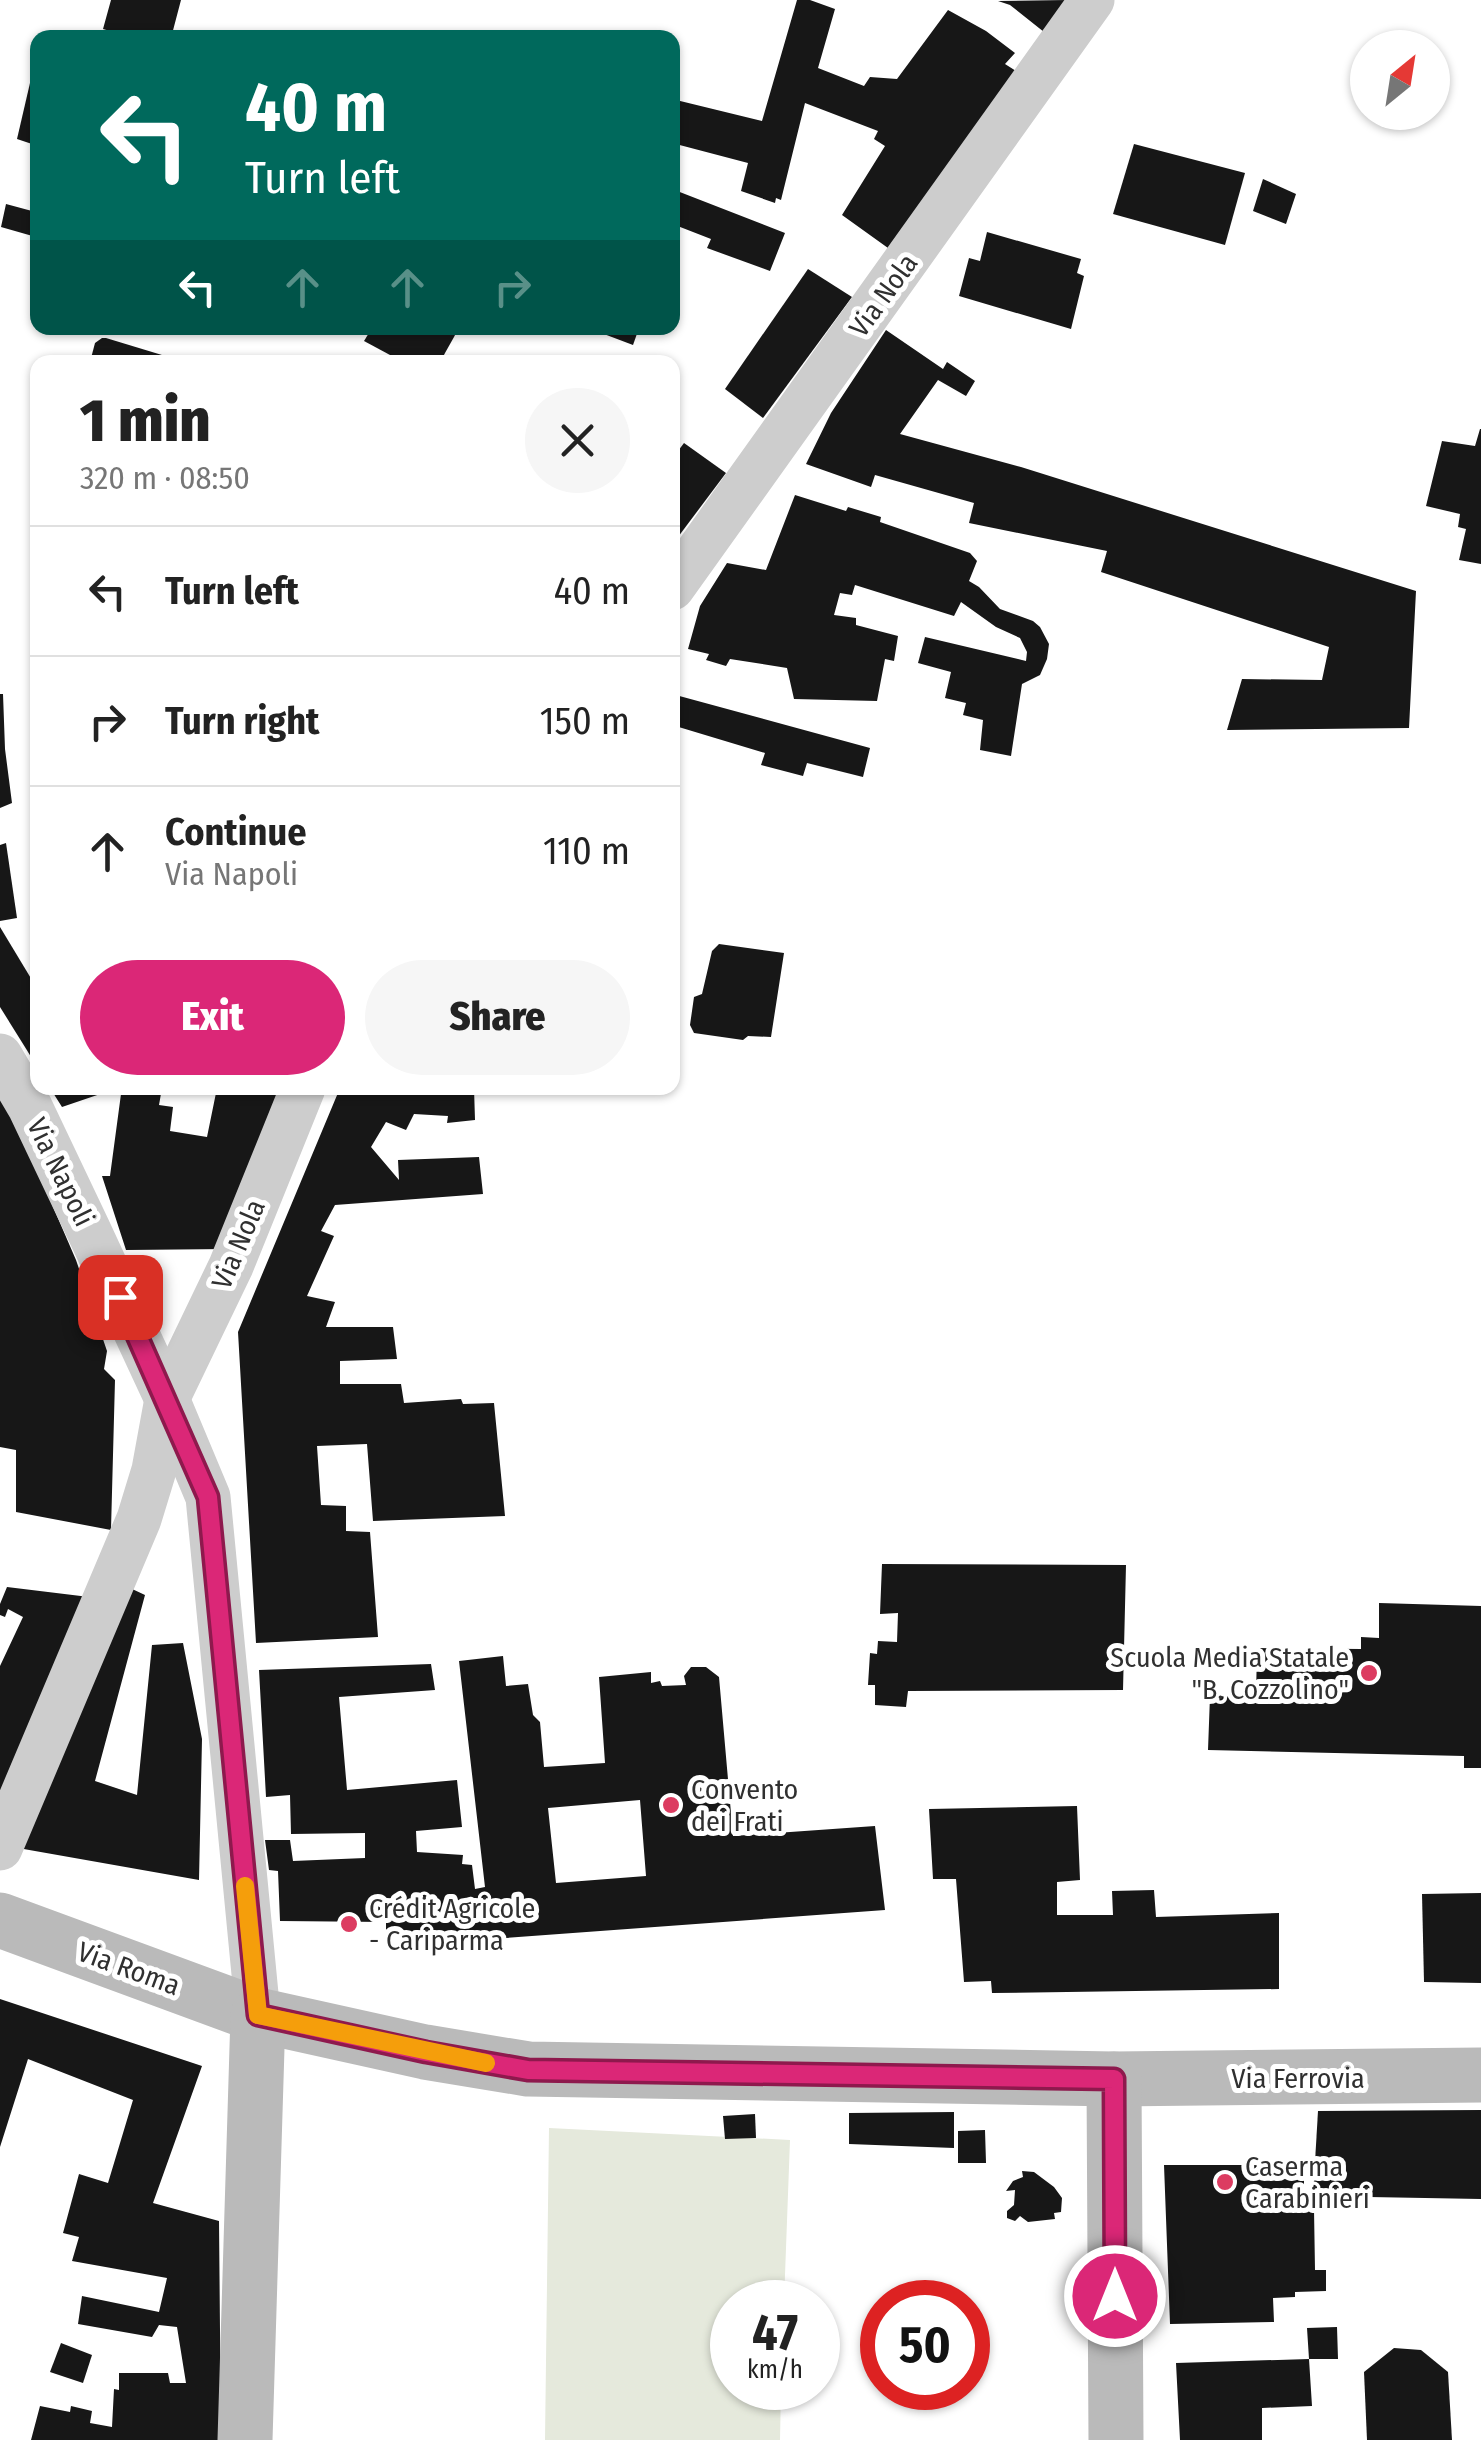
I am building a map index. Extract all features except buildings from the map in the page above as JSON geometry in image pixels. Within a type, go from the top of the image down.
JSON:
[{"type":"main road","name":"Via Roma","points":[[0,1920],[258,2015],[528,2070],[1114,2079]]},
{"type":"main road","points":[[245,2440],[258,2015]]},
{"type":"main road","name":"Via Ferrovia","points":[[1114,2079],[1481,2076]]},
{"type":"main road","points":[[1114,2079],[1116,2440]]},
{"type":"street","name":"Via Nola","points":[[680,577],[1092,0]]},
{"type":"street","name":"Via Napoli","points":[[0,1056],[30,1107],[167,1399],[208,1497],[258,2015]]},
{"type":"street","name":"Via Nola","points":[[0,1848],[139,1519],[154,1470],[167,1399],[230,1266],[300,1095]]},
{"type":"shaded area","points":[[549,2128],[790,2140],[785,2280],[710,2280],[710,2410],[781,2410],[780,2440],[545,2440]]},
{"type":"slow traffic","points":[[245,1886],[258,2015],[486,2063]]},
{"type":"place","name":"Scuola Media Statale \"B. Cozzolino\"","points":[[1369,1673]]},
{"type":"place","name":"Convento dei Frati","points":[[671,1805]]},
{"type":"place","name":"Crédit Agricole - Cariparma","points":[[349,1924]]},
{"type":"place","name":"Caserma Carabinieri","points":[[1225,2182]]},
{"type":"route","points":[[120,1297],[208,1497],[258,2015],[528,2070],[1114,2079],[1115,2296]]}]
